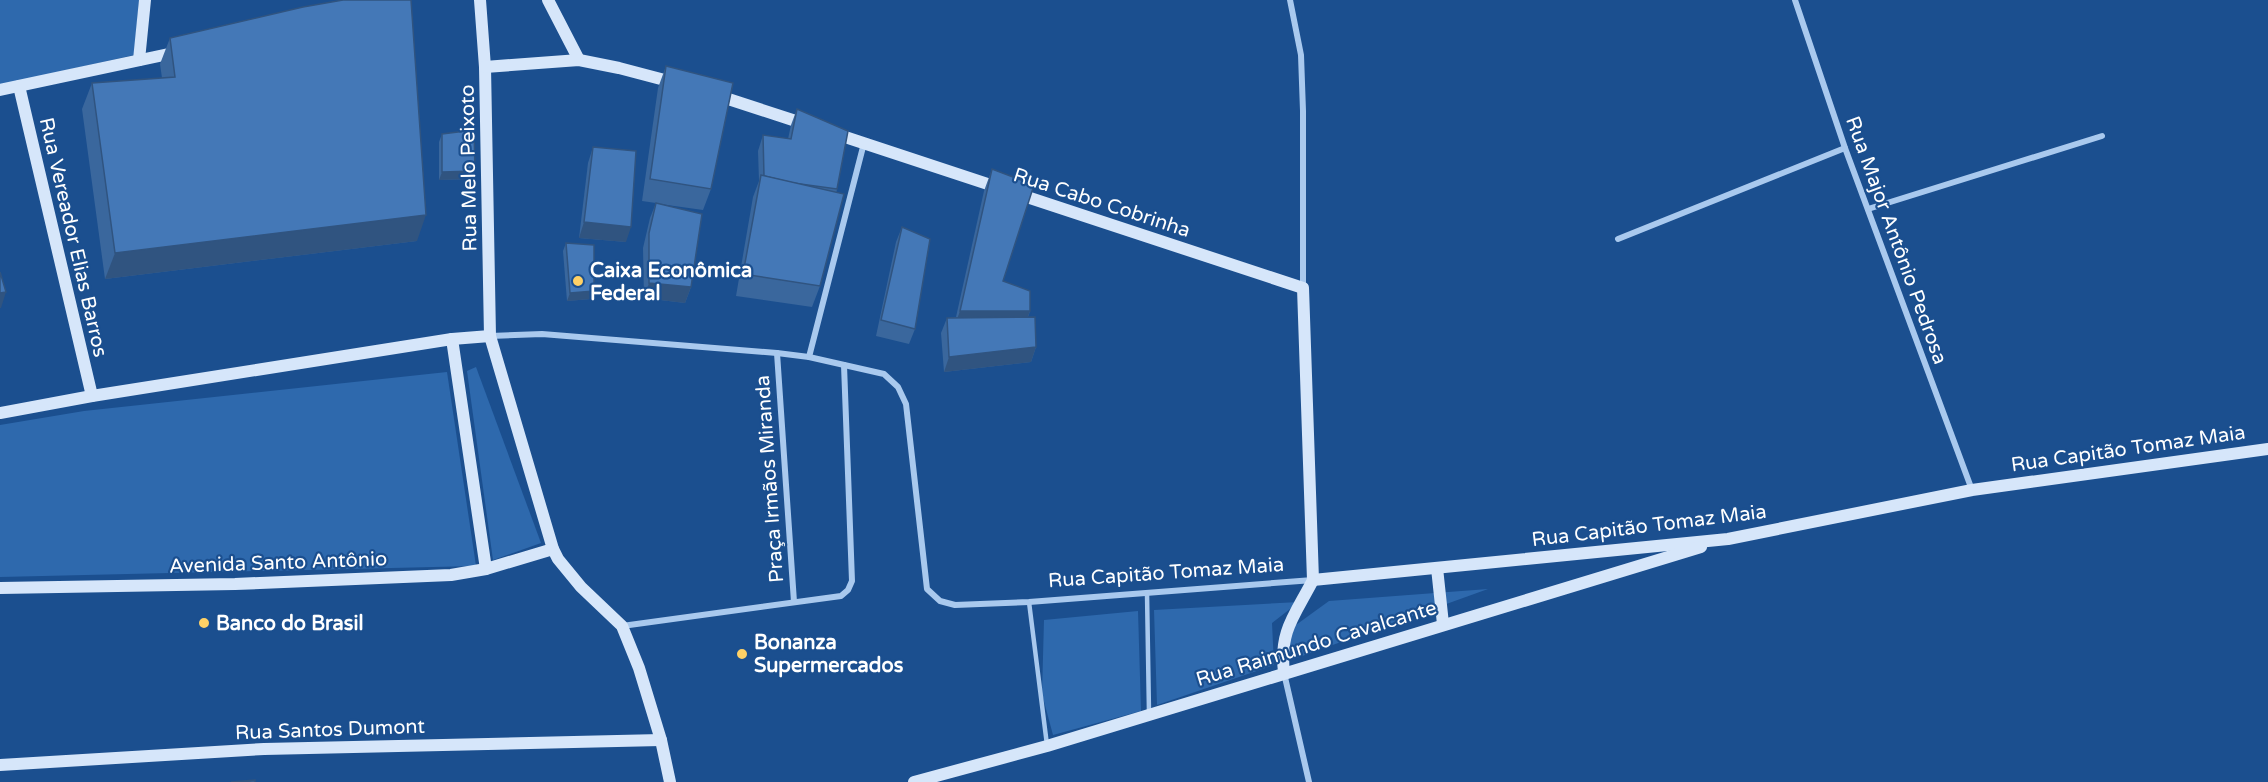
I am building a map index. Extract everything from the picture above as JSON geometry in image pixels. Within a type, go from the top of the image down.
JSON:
[{"type":"street","points":[[139,60],[145,0]]},
{"type":"street","name":"Rua Melo Peixoto","points":[[480,0],[486,67],[490,336],[556,554]]},
{"type":"street","points":[[548,0],[579,60]]},
{"type":"street","points":[[1290,0],[1301,55],[1303,288],[1313,580],[1284,639],[1284,672],[1309,782]]},
{"type":"street","name":"Rua Major Antônio Pedrosa","points":[[1795,0],[1845,147],[1972,490]]},
{"type":"street","points":[[0,90],[185,50]]},
{"type":"street","points":[[486,67],[579,60],[685,86]]},
{"type":"street","name":"Rua Vereador Elias Barros","points":[[19,86],[92,396]]},
{"type":"street","name":"Rua Cabo Cobrinha","points":[[707,92],[1303,288]]},
{"type":"street","points":[[1868,209],[2102,136]]},
{"type":"street","points":[[809,357],[864,143]]},
{"type":"street","points":[[1617,239],[1845,147]]},
{"type":"street","points":[[0,413],[92,396],[452,339],[490,336],[542,334],[809,357],[884,374],[898,387],[906,404],[927,589],[940,601],[955,605],[1029,602]]},
{"type":"street","points":[[452,339],[486,569]]},
{"type":"street","name":"Praça Irmãos Miranda","points":[[777,353],[794,602]]},
{"type":"street","points":[[622,626],[841,596],[848,590],[852,581],[844,365]]},
{"type":"street","name":"Rua Capitão Tomaz Maia","points":[[1029,602],[1313,580],[1728,539],[1972,490],[2268,449]]},
{"type":"street","name":"Rua Raimundo Cavalcante","points":[[914,782],[1047,746],[1284,672],[1728,539]]},
{"type":"street","points":[[556,554],[581,587],[622,626],[639,668],[661,740],[670,782]]},
{"type":"street","name":"Avenida Santo Antônio","points":[[0,588],[315,581],[452,575],[556,554]]},
{"type":"street","points":[[1437,568],[1443,624]]},
{"type":"street","name":"Rua Santos Dumont","points":[[0,765],[264,749],[661,740]]},
{"type":"lane","points":[[1147,593],[1149,715]]},
{"type":"lane","points":[[1029,602],[1047,746]]},
{"type":"shaded area","points":[[0,0],[139,0],[134,55],[0,85]]},
{"type":"shaded area","points":[[476,367],[541,543],[493,560],[467,371]]},
{"type":"shaded area","points":[[447,372],[476,566],[0,577],[0,425],[84,411]]},
{"type":"shaded area","points":[[1488,589],[1291,660],[1289,630],[1329,601]]},
{"type":"shaded area","points":[[1299,602],[1272,623],[1274,665],[1157,705],[1154,610]]},
{"type":"shaded area","points":[[1138,611],[1141,711],[1053,735],[1042,694],[1044,620]]},
{"type":"building","points":[[343,0],[411,0],[426,215],[115,253],[92,83],[175,77],[170,38]]},
{"type":"building","points":[[666,66],[733,83],[711,189],[650,179]]},
{"type":"building","points":[[797,109],[848,131],[837,189],[793,183],[764,176],[763,135],[791,139]]},
{"type":"building","points":[[474,130],[475,171],[442,172],[442,134]]},
{"type":"building","points":[[593,147],[636,151],[631,227],[584,222]]},
{"type":"building","points":[[992,169],[1034,185],[1003,281],[1030,291],[1030,311],[960,311]]},
{"type":"building","points":[[761,175],[844,194],[820,286],[743,274]]},
{"type":"building","points":[[656,203],[702,214],[691,287],[649,283],[649,233]]},
{"type":"building","points":[[902,227],[930,239],[915,329],[881,320]]},
{"type":"building","points":[[566,243],[594,245],[594,291],[570,293]]},
{"type":"building","points":[[0,272],[6,292],[0,293]]},
{"type":"building","points":[[1035,317],[1036,347],[949,357],[947,318]]},
{"type":"building","points":[[255,780],[255,782],[231,782]]},
{"type":"place","name":"Caixa Econômica Federal","points":[[578,281]]},
{"type":"place","name":"Banco do Brasil","points":[[204,623]]},
{"type":"place","name":"Bonanza Supermercados","points":[[742,654]]}]
